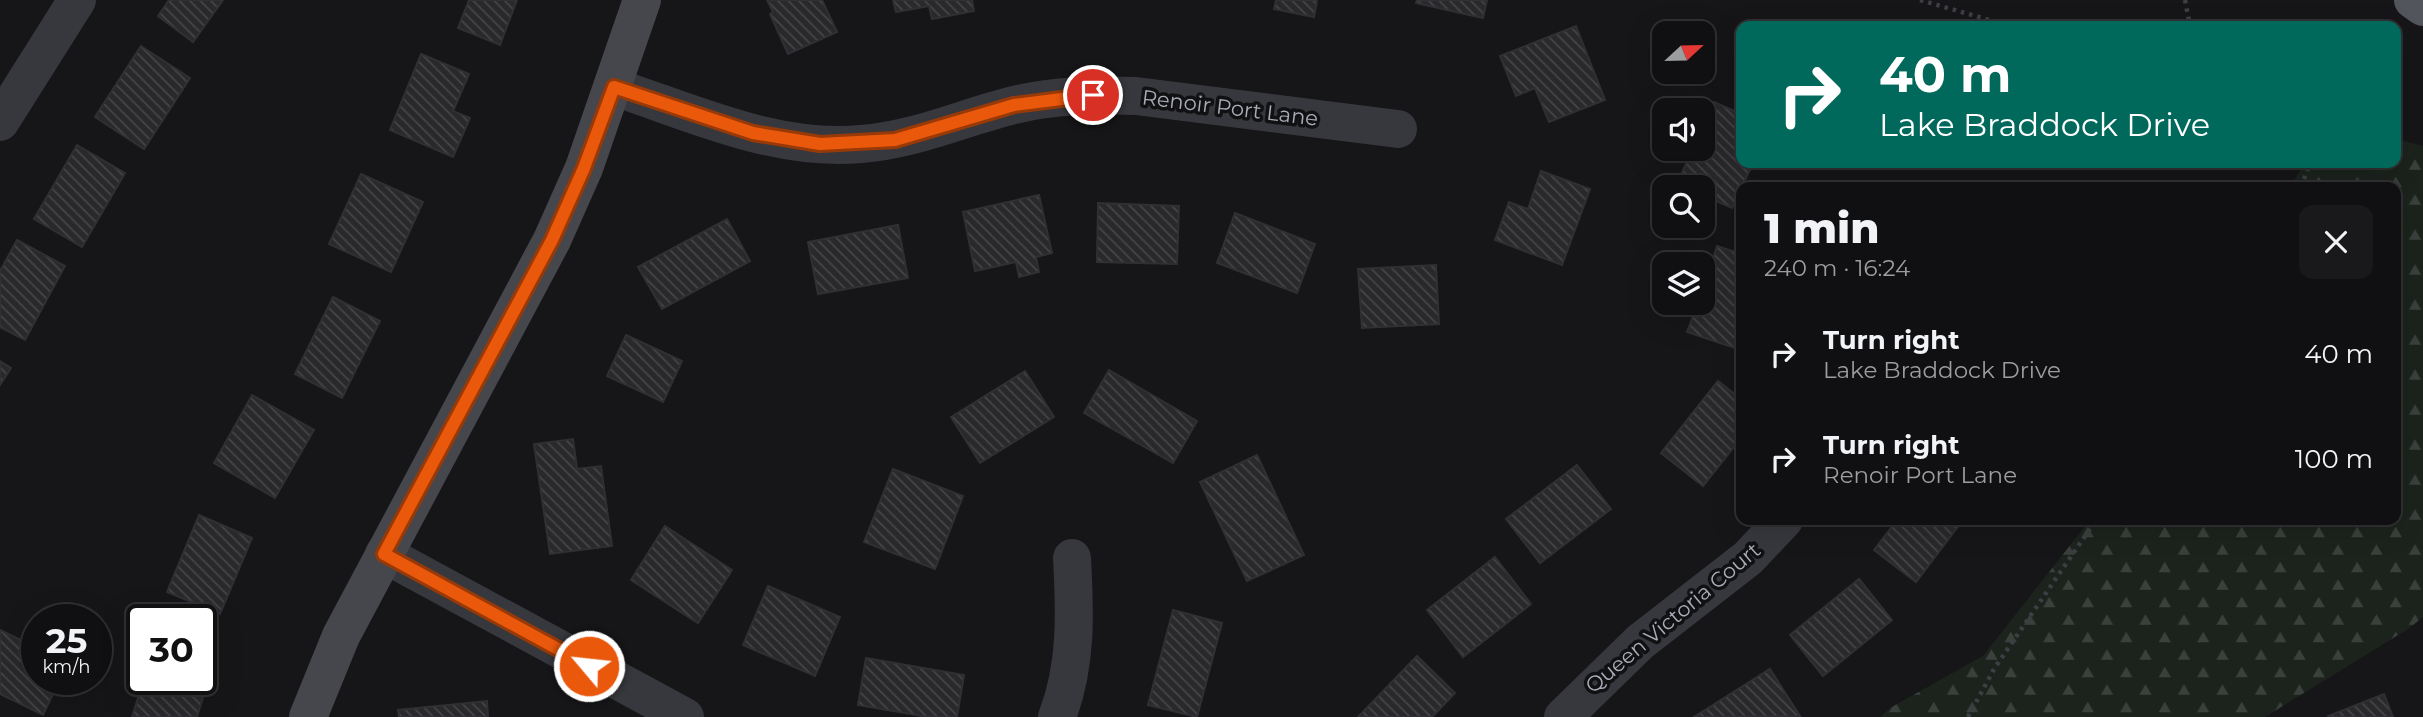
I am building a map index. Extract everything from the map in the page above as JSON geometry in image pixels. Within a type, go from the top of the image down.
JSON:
[{"type":"main road","points":[[2413,0],[2423,7]]},
{"type":"street","points":[[0,122],[77,0]]},
{"type":"street","points":[[308,717],[341,636],[552,240],[584,168],[642,0]]},
{"type":"street","name":"Renoir Port Lane","points":[[614,87],[753,133],[820,144],[895,140],[1014,105],[1093,95],[1136,96],[1398,130]]},
{"type":"street","name":"Queen Victoria Court","points":[[1563,717],[1640,642],[1748,558],[1779,525]]},
{"type":"street","points":[[384,554],[685,717]]},
{"type":"street","points":[[1057,717],[1065,695],[1073,656],[1072,558]]},
{"type":"path","points":[[1920,0],[1993,21]]},
{"type":"path","points":[[2185,0],[2189,21]]},
{"type":"path","points":[[1968,717],[1994,669],[2093,525]]},
{"type":"green space","points":[[2401,140],[2423,146],[2423,617],[2408,629],[2265,717],[1880,717],[1890,708],[1983,656],[2086,525],[2401,525],[2401,182],[2293,182],[2302,168],[2401,168]]},
{"type":"building","points":[[169,0],[223,0],[193,42],[158,16]]},
{"type":"building","points":[[469,0],[517,0],[500,45],[458,28]]},
{"type":"building","points":[[767,0],[822,0],[837,32],[788,54],[770,14],[773,12]]},
{"type":"building","points":[[893,0],[972,0],[974,11],[932,19],[929,6],[896,12]]},
{"type":"building","points":[[1276,0],[1317,0],[1314,17],[1274,9]]},
{"type":"building","points":[[1417,0],[1487,0],[1483,18],[1416,3]]},
{"type":"building","points":[[1576,26],[1605,100],[1549,122],[1535,88],[1516,96],[1500,56]]},
{"type":"building","points":[[141,46],[190,78],[144,149],[95,117]]},
{"type":"building","points":[[421,54],[469,74],[453,111],[470,118],[453,157],[390,130]]},
{"type":"building","points":[[1715,102],[1736,112],[1736,168],[1751,168],[1744,182],[1736,182],[1736,199],[1732,208],[1715,200],[1715,175],[1681,175],[1687,161],[1715,161]]},
{"type":"building","points":[[77,145],[125,173],[82,247],[34,219]]},
{"type":"building","points":[[1541,171],[1590,189],[1562,265],[1495,240],[1509,202],[1528,209]]},
{"type":"building","points":[[361,174],[423,202],[391,272],[329,244]]},
{"type":"building","points":[[1039,195],[1052,253],[1036,257],[1039,272],[1019,277],[1016,262],[975,271],[963,212]]},
{"type":"building","points":[[1098,203],[1179,206],[1177,264],[1097,262]]},
{"type":"building","points":[[1235,213],[1315,244],[1297,293],[1217,263]]},
{"type":"building","points":[[727,219],[750,261],[662,309],[638,267]]},
{"type":"building","points":[[898,225],[908,278],[818,294],[808,242]]},
{"type":"building","points":[[17,240],[65,266],[25,340],[0,327],[0,271]]},
{"type":"building","points":[[1717,246],[1736,252],[1736,348],[1687,332],[1693,315],[1715,315]]},
{"type":"building","points":[[1436,265],[1439,324],[1362,328],[1358,269]]},
{"type":"building","points":[[333,297],[380,321],[342,398],[295,374]]},
{"type":"building","points":[[626,335],[682,361],[663,402],[607,376]]},
{"type":"building","points":[[0,361],[11,368],[0,385]]},
{"type":"building","points":[[1109,370],[1197,421],[1173,463],[1084,413]]},
{"type":"building","points":[[1025,371],[1054,417],[980,463],[951,417]]},
{"type":"building","points":[[1718,381],[1736,395],[1736,444],[1703,486],[1661,453]]},
{"type":"building","points":[[252,395],[314,430],[275,498],[214,463]]},
{"type":"building","points":[[573,439],[577,469],[601,466],[612,546],[550,554],[534,444]]},
{"type":"building","points":[[1257,455],[1304,555],[1247,581],[1200,482]]},
{"type":"building","points":[[1577,465],[1611,509],[1540,563],[1506,519]]},
{"type":"building","points":[[893,469],[963,496],[935,569],[864,542]]},
{"type":"building","points":[[199,515],[252,538],[220,614],[217,613],[217,604],[196,604],[167,592]]},
{"type":"building","points":[[1893,525],[1959,525],[1916,582],[1874,550]]},
{"type":"building","points":[[665,526],[732,570],[698,623],[631,580]]},
{"type":"building","points":[[1495,557],[1531,604],[1463,657],[1427,610]]},
{"type":"building","points":[[1859,579],[1892,620],[1823,676],[1790,635]]},
{"type":"building","points":[[768,586],[840,617],[815,676],[743,645]]},
{"type":"building","points":[[1173,610],[1222,623],[1197,717],[1148,705]]},
{"type":"building","points":[[0,630],[21,640],[21,695],[52,695],[43,715],[0,694]]},
{"type":"building","points":[[1417,656],[1455,693],[1432,717],[1358,717]]},
{"type":"building","points":[[866,658],[964,675],[957,717],[928,717],[858,705]]},
{"type":"building","points":[[1770,669],[1800,716],[1694,717]]},
{"type":"building","points":[[2384,694],[2393,717],[2328,716]]},
{"type":"building","points":[[139,695],[204,695],[197,717],[132,717]]},
{"type":"building","points":[[487,701],[488,717],[399,717],[398,710]]},
{"type":"route","points":[[589,666],[384,554],[552,240],[584,168],[614,87],[753,133],[789,141],[858,145],[925,133],[1014,105],[1050,98],[1093,95]]}]
